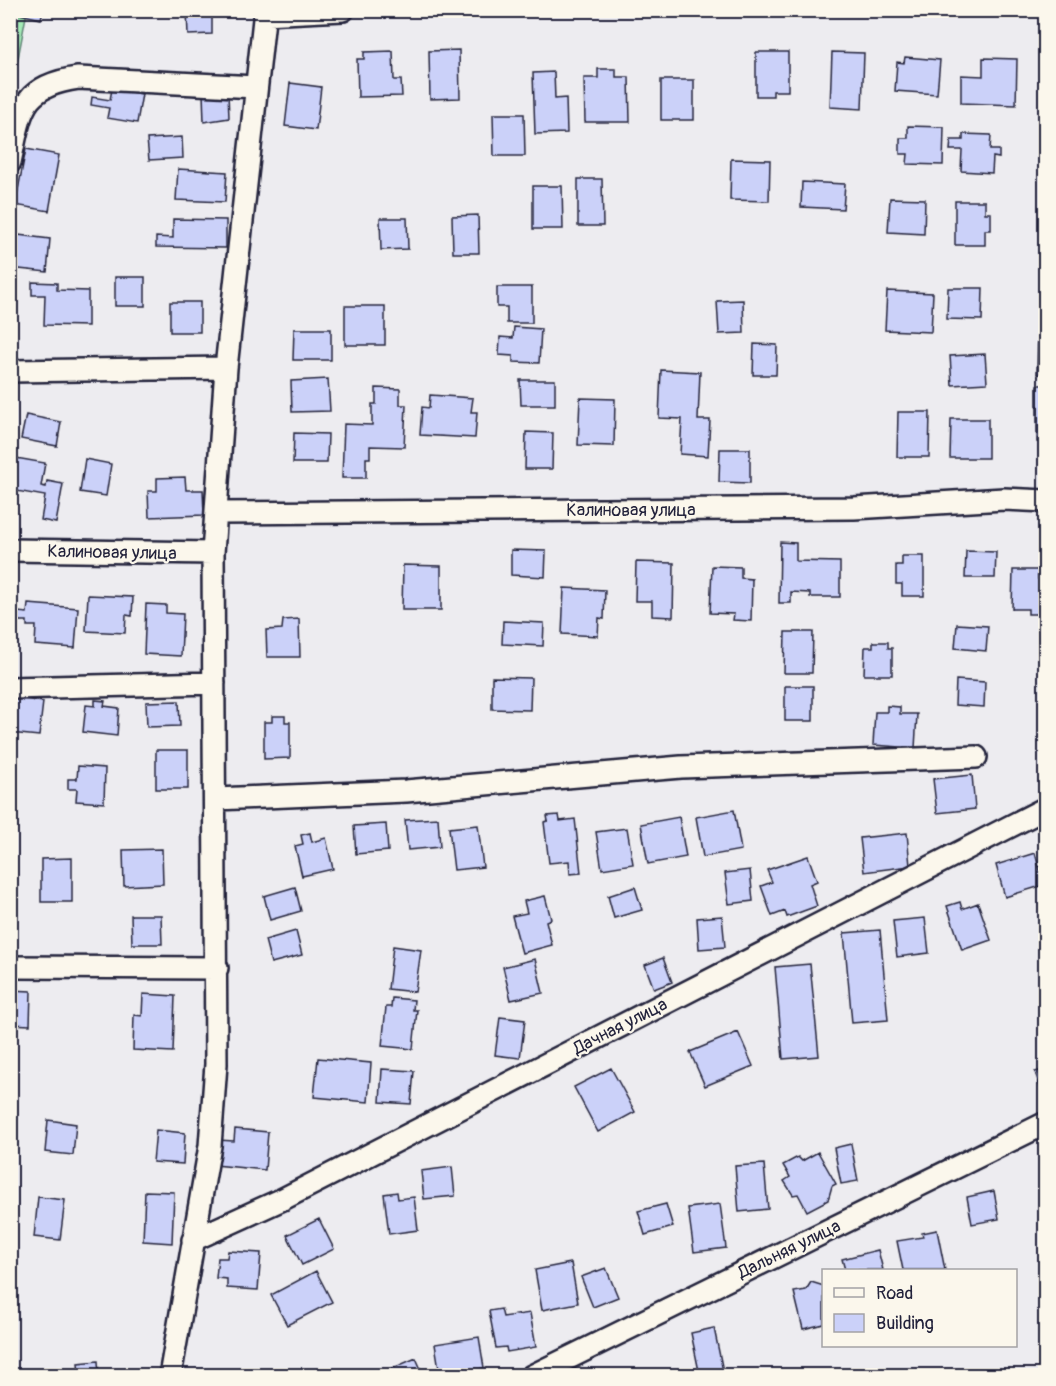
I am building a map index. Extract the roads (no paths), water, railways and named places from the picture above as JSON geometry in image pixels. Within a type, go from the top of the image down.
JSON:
[{"type":"street","points":[[170,1376],[210,1146],[216,1064],[213,553],[226,368],[265,12],[343,10]]},
{"type":"street","points":[[10,162],[19,117],[30,98],[42,87],[54,81],[78,78],[256,87]]},
{"type":"street","points":[[10,371],[226,368]]},
{"type":"street","name":"Калиновая улица","points":[[216,513],[854,508],[1004,499],[1046,501]]},
{"type":"street","name":"Калиновая улица","points":[[10,550],[213,553]]},
{"type":"street","points":[[10,688],[214,683]]},
{"type":"street","points":[[216,799],[406,791],[681,767],[976,757]]},
{"type":"street","name":"Дачная улица","points":[[193,1240],[283,1199],[1046,808]]},
{"type":"street","points":[[10,968],[217,968]]},
{"type":"street","name":"Дальняя улица","points":[[532,1376],[1046,1123]]}]
